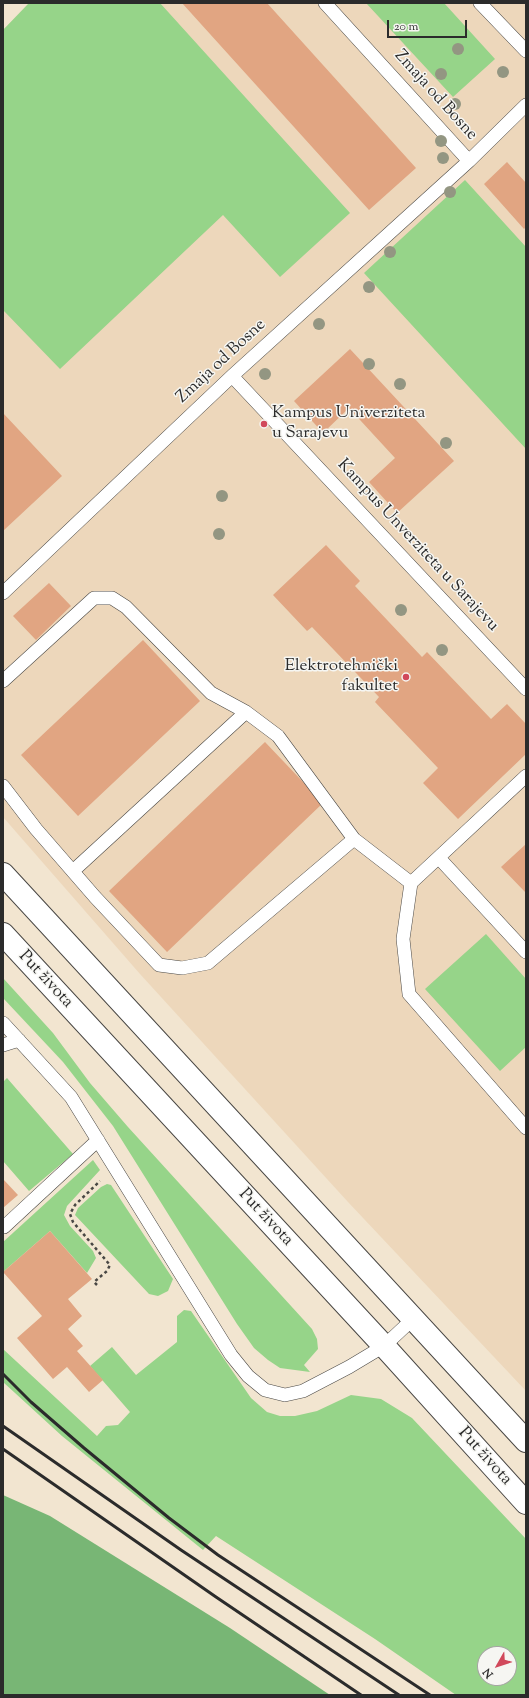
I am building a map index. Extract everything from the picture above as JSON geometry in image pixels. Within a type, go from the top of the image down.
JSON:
[{"type":"street","points":[[3,874],[526,1441]]},
{"type":"street","name":"Put života","points":[[3,934],[384,1346],[526,1503]]},
{"type":"lane","name":"Zmaja od Bosne","points":[[325,3],[469,160]]},
{"type":"lane","points":[[480,3],[526,51]]},
{"type":"lane","name":"Zmaja od Bosne","points":[[3,593],[232,376],[469,160],[526,105]]},
{"type":"lane","name":"Kampus Unverziteta u Sarajevu","points":[[232,376],[526,689]]},
{"type":"lane","points":[[3,681],[94,598],[112,598],[126,606],[211,693],[246,712],[278,736],[354,839],[411,883]]},
{"type":"lane","points":[[73,871],[246,712]]},
{"type":"lane","points":[[526,776],[411,883],[403,939],[409,994],[526,1128]]},
{"type":"lane","points":[[3,786],[36,829],[159,965],[182,968],[208,963],[354,839]]},
{"type":"lane","points":[[439,858],[526,952]]},
{"type":"lane","points":[[3,1023],[72,1097],[231,1355],[248,1376],[265,1390],[285,1395],[303,1391],[349,1367],[384,1346],[414,1318]]},
{"type":"lane","points":[[3,1045],[19,1040]]},
{"type":"lane","points":[[4,1227],[98,1140]]},
{"type":"path","points":[[97,1286],[94,1282],[108,1270],[110,1265],[73,1222],[70,1214],[75,1205],[115,1168]]},
{"type":"shaded area","name":"Kampus Univerziteta u Sarajevu","points":[[29,3],[526,3],[526,1391],[348,1202],[140,974],[3,817],[3,30]]},
{"type":"green space","points":[[29,3],[160,3],[350,213],[280,277],[223,215],[60,369],[3,310],[3,30]]},
{"type":"green space","points":[[366,3],[444,3],[495,59],[453,97]]},
{"type":"green space","points":[[465,180],[526,247],[526,449],[364,273]]},
{"type":"green space","points":[[486,934],[526,979],[526,1047],[500,1071],[425,989]]},
{"type":"green space","points":[[3,978],[53,1033],[90,1083],[128,1127],[312,1329],[317,1339],[318,1349],[304,1365],[310,1372],[280,1368],[254,1348],[237,1324],[113,1126],[63,1062],[3,998]]},
{"type":"green space","points":[[7,1078],[73,1154],[29,1191],[3,1161],[3,1082]]},
{"type":"green space","points":[[93,1160],[100,1170],[67,1206],[64,1215],[70,1226],[93,1251],[96,1258],[87,1273],[50,1231],[3,1272],[3,1242]]},
{"type":"green space","points":[[107,1184],[111,1185],[173,1279],[168,1291],[158,1296],[149,1294],[75,1215],[78,1208],[101,1187]]},
{"type":"green space","points":[[184,1310],[191,1311],[251,1398],[267,1412],[280,1416],[295,1416],[317,1411],[351,1395],[381,1399],[412,1418],[526,1539],[526,1695],[456,1695],[375,1639],[216,1536],[203,1550],[62,1436],[3,1382],[3,1349],[97,1436],[106,1426],[118,1425],[130,1412],[90,1366],[112,1347],[136,1375],[177,1342],[177,1316]]},
{"type":"green space","points":[[3,1495],[50,1516],[230,1628],[330,1695],[3,1695]]},
{"type":"building","points":[[182,3],[267,3],[416,168],[369,210]]},
{"type":"building","points":[[507,162],[526,183],[526,227],[524,229],[484,184]]},
{"type":"building","points":[[350,349],[454,461],[397,513],[369,482],[395,458],[349,408],[323,433],[294,401]]},
{"type":"building","points":[[3,413],[62,476],[3,531]]},
{"type":"building","name":"Elektrotehnički fakultet","points":[[326,545],[360,581],[355,586],[422,657],[427,652],[491,719],[507,704],[526,724],[526,754],[458,819],[423,783],[438,768],[375,702],[379,697],[312,627],[307,631],[273,595]]},
{"type":"building","points":[[49,583],[71,606],[36,640],[13,616]]},
{"type":"building","points":[[143,640],[200,701],[78,816],[21,755]]},
{"type":"building","points":[[265,742],[323,803],[167,952],[109,891]]},
{"type":"building","points":[[526,844],[526,893],[501,867]]},
{"type":"building","points":[[3,1179],[18,1195],[3,1208]]},
{"type":"building","points":[[50,1231],[92,1279],[68,1299],[82,1316],[68,1329],[83,1346],[77,1351],[103,1380],[89,1392],[67,1367],[53,1379],[17,1338],[42,1316],[3,1272]]},
{"type":"railway","points":[[3,1374],[31,1402],[84,1448],[169,1518],[218,1555],[430,1695]]},
{"type":"railway","points":[[3,1426],[181,1550],[399,1695]]},
{"type":"railway","points":[[3,1449],[216,1597],[361,1695]]},
{"type":"place","name":"Kampus Univerziteta u Sarajevu","points":[[264,424]]},
{"type":"place","name":"Elektrotehnički fakultet","points":[[406,677]]}]
